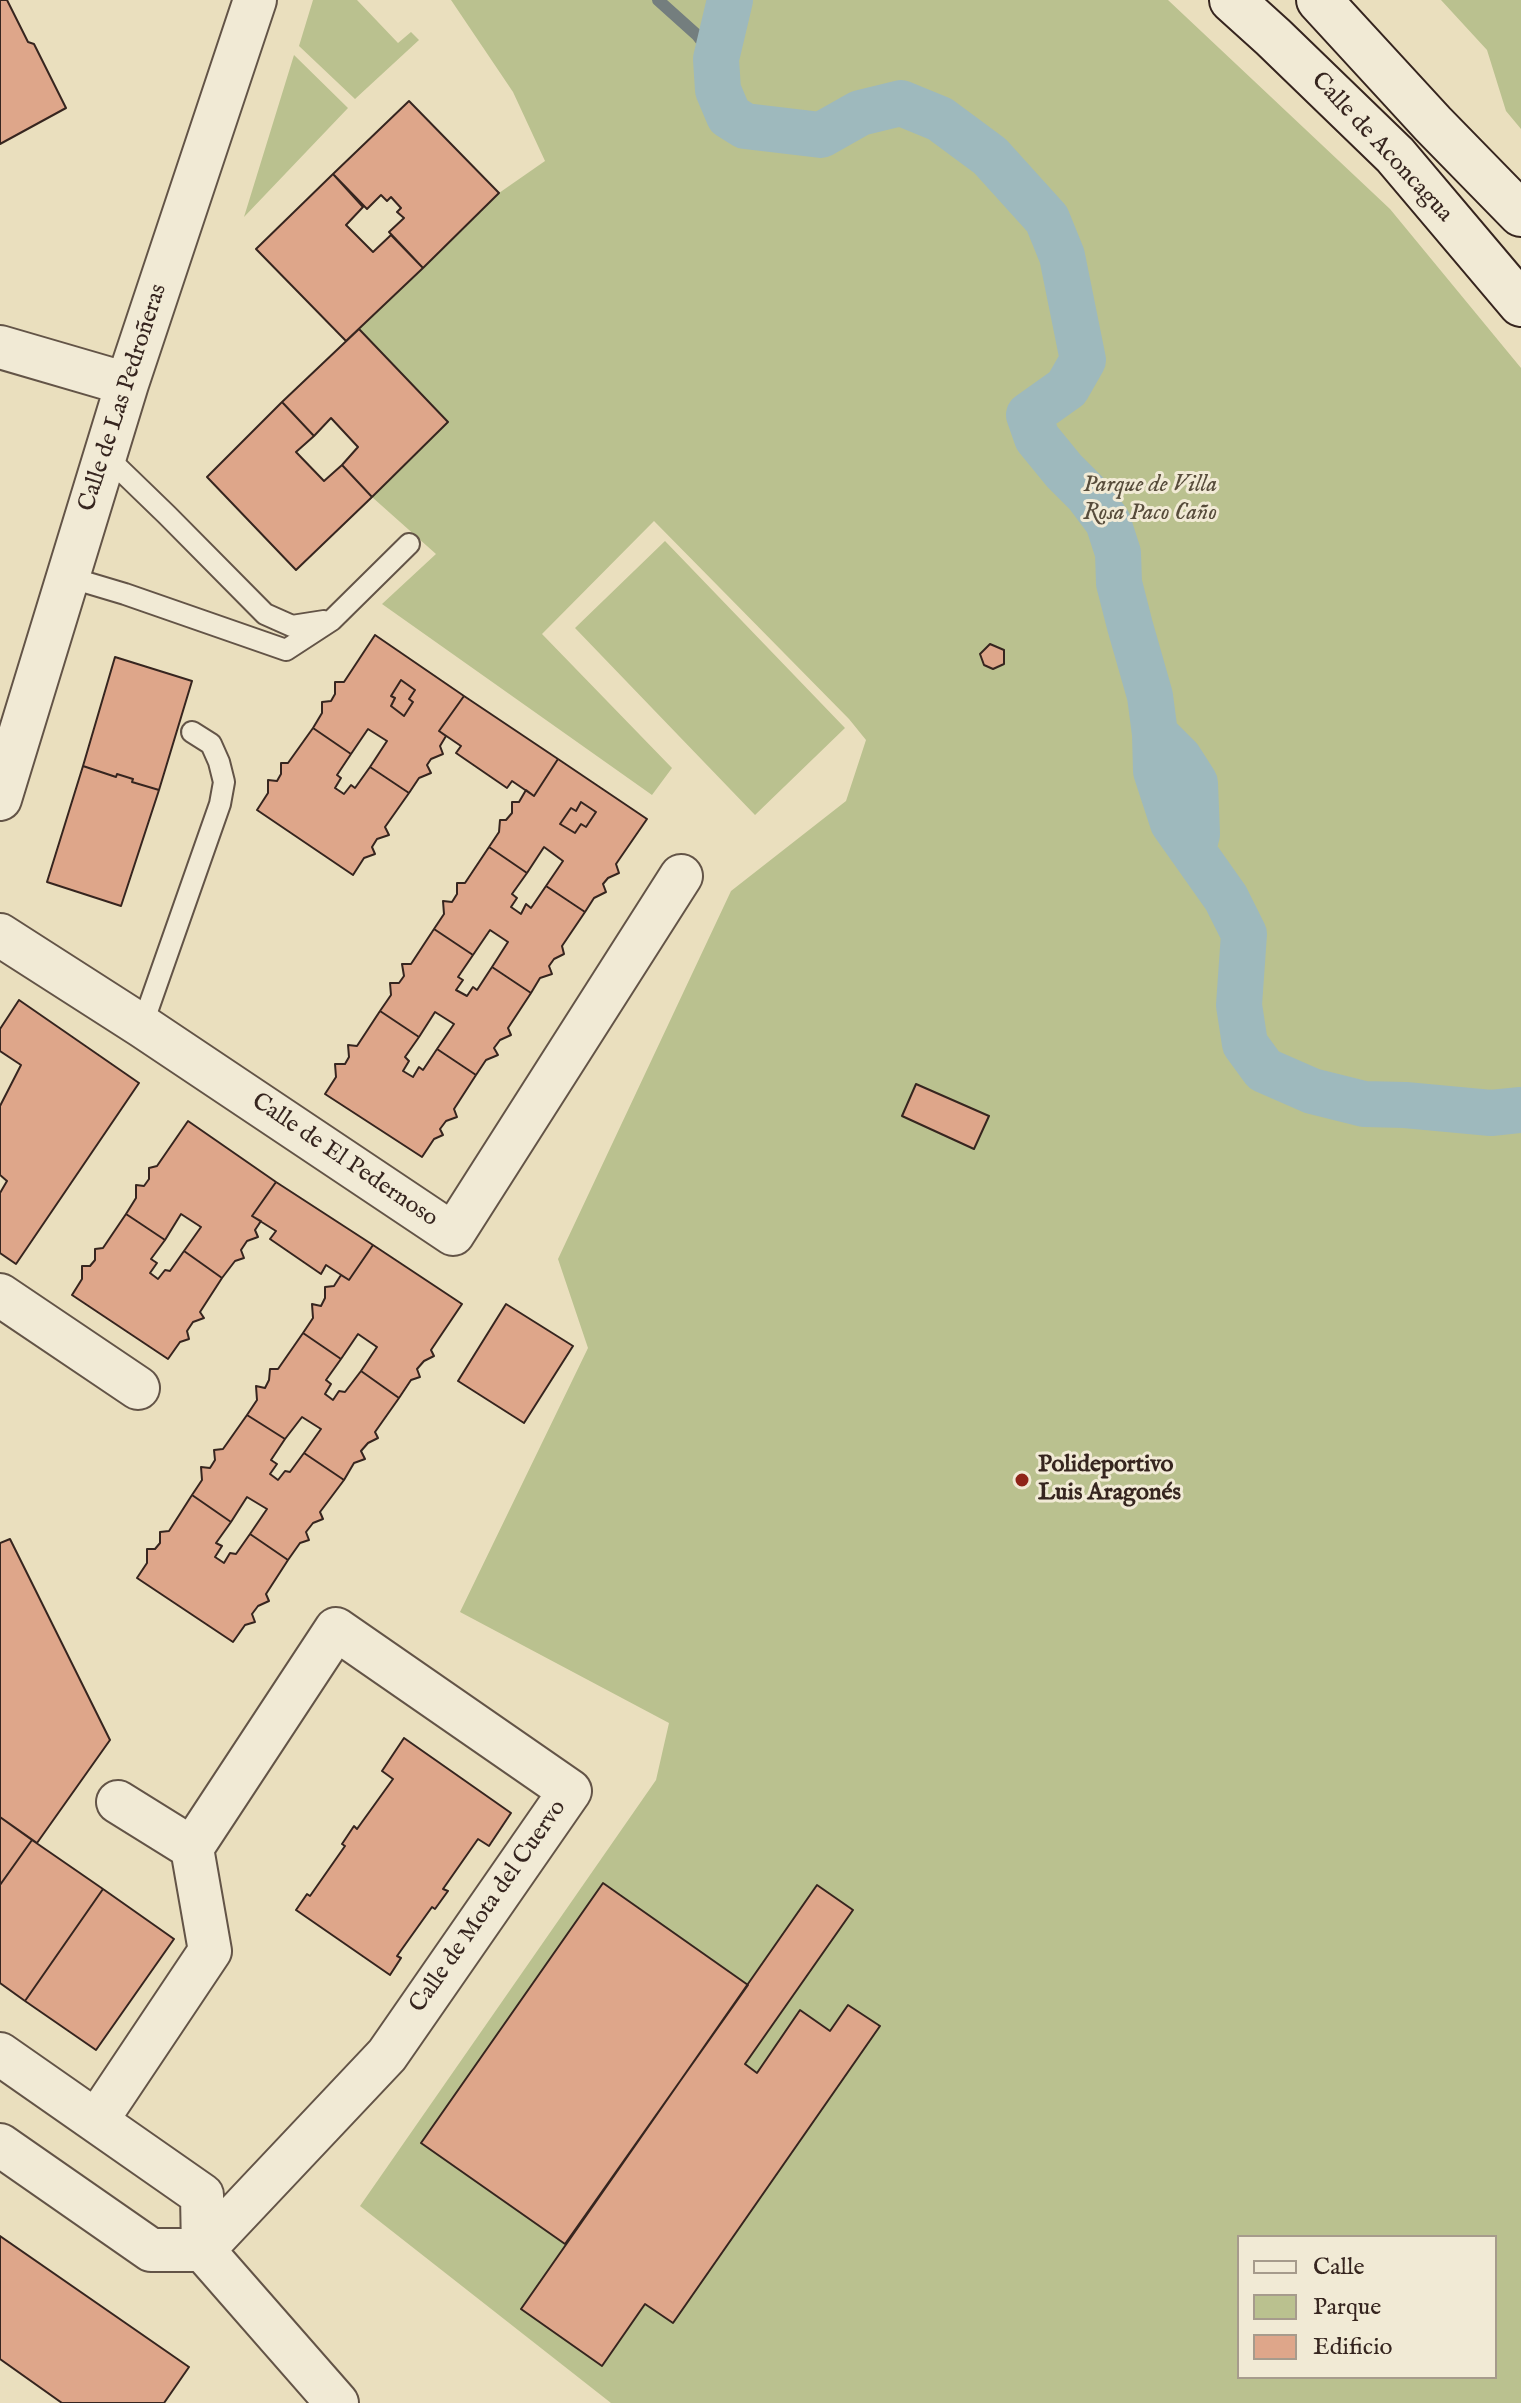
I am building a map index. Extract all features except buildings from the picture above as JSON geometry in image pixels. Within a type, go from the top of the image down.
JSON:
[{"type":"main road","name":"Calle de Aconcagua","points":[[1232,0],[1395,155],[1521,304]]},
{"type":"main road","points":[[1319,0],[1521,214]]},
{"type":"street","name":"Calle de Las Pedroñeras","points":[[0,799],[127,384],[255,0]]},
{"type":"street","points":[[0,347],[127,384]]},
{"type":"street","name":"Calle de El Pedernoso","points":[[0,935],[453,1234],[681,876]]},
{"type":"street","points":[[0,1295],[138,1388]]},
{"type":"street","name":"Calle de Mota del Cuervo","points":[[192,1848],[336,1629],[570,1791],[387,2055],[203,2250]]},
{"type":"street","points":[[97,2120],[210,1951],[192,1848],[118,1802]]},
{"type":"street","points":[[0,2054],[202,2195],[203,2250],[337,2403]]},
{"type":"street","points":[[0,2145],[151,2250],[203,2250]]},
{"type":"lane","points":[[105,455],[265,614],[292,626],[332,620]]},
{"type":"lane","points":[[68,577],[286,650],[332,620],[409,544]]},
{"type":"lane","points":[[142,1026],[220,804],[224,782],[211,744],[192,732]]},
{"type":"green space","points":[[313,0],[357,0],[398,43],[411,32],[419,40],[355,99],[299,46]]},
{"type":"green space","name":"Parque de Villa Rosa Paco Caño","points":[[451,0],[1168,0],[1390,209],[1521,368],[1521,2403],[611,2403],[360,2206],[656,1780],[669,1723],[460,1612],[588,1348],[558,1259],[731,891],[846,801],[866,740],[654,521],[542,634],[672,768],[652,795],[382,604],[436,554],[372,497],[448,422],[359,329],[499,193],[545,161],[513,92]]},
{"type":"green space","points":[[1441,0],[1521,0],[1521,129],[1506,111],[1487,50]]},
{"type":"green space","points":[[294,55],[348,108],[244,217]]},
{"type":"green space","points":[[665,541],[845,728],[755,815],[575,628]]},
{"type":"waterway","points":[[658,0],[697,35],[716,59]]},
{"type":"waterway","points":[[730,0],[716,59],[718,90],[729,116],[745,126],[821,135],[860,113],[901,103],[940,119],[990,156],[1047,219],[1062,256],[1083,360],[1067,388],[1029,415],[1037,438],[1108,522],[1118,553],[1119,583],[1150,696],[1156,771],[1173,823],[1226,898],[1244,934],[1239,1005],[1245,1044],[1264,1070],[1312,1091],[1364,1104],[1491,1113],[1521,1110]]},
{"type":"waterway","points":[[1155,734],[1179,758],[1195,783],[1197,834],[1193,850]]},
{"type":"place","name":"Polideportivo Luis Aragonés","points":[[1022,1480]]}]
